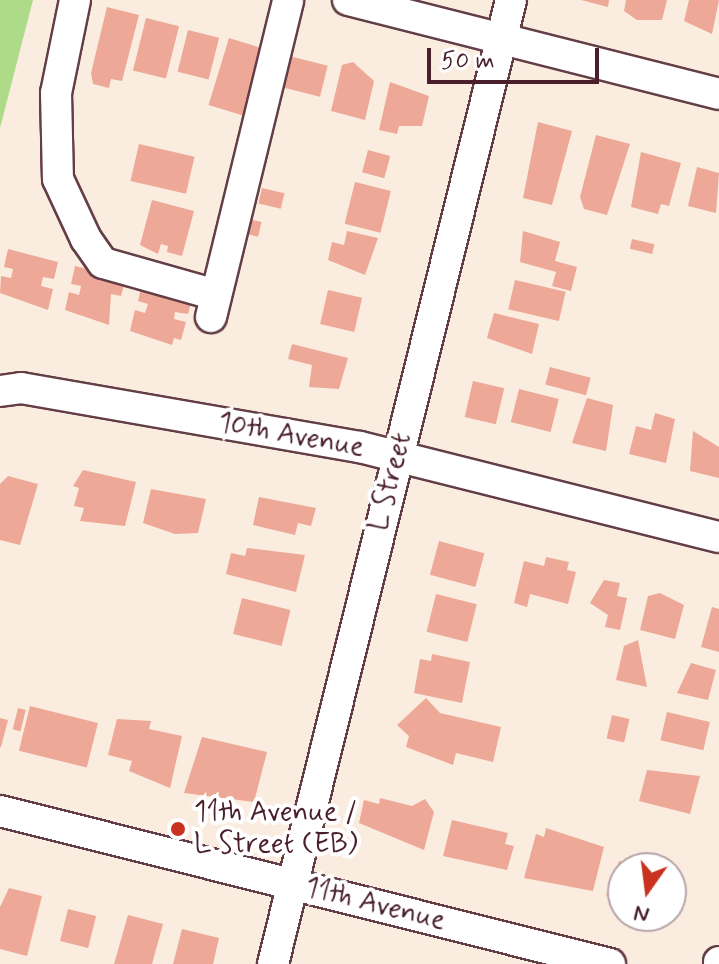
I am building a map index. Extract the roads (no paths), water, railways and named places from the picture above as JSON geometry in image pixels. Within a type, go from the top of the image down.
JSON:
[{"type":"street","points":[[75,0],[56,93],[58,179],[103,263],[213,306],[288,0]]},
{"type":"street","points":[[348,0],[719,94]]},
{"type":"street","name":"L Street","points":[[273,964],[511,0]]},
{"type":"street","name":"10th Avenue","points":[[0,391],[21,388],[397,456],[719,537]]},
{"type":"street","name":"11th Avenue","points":[[0,811],[610,964]]},
{"type":"place","name":"11th Avenue / L Street (EB)","points":[[178,829]]}]
